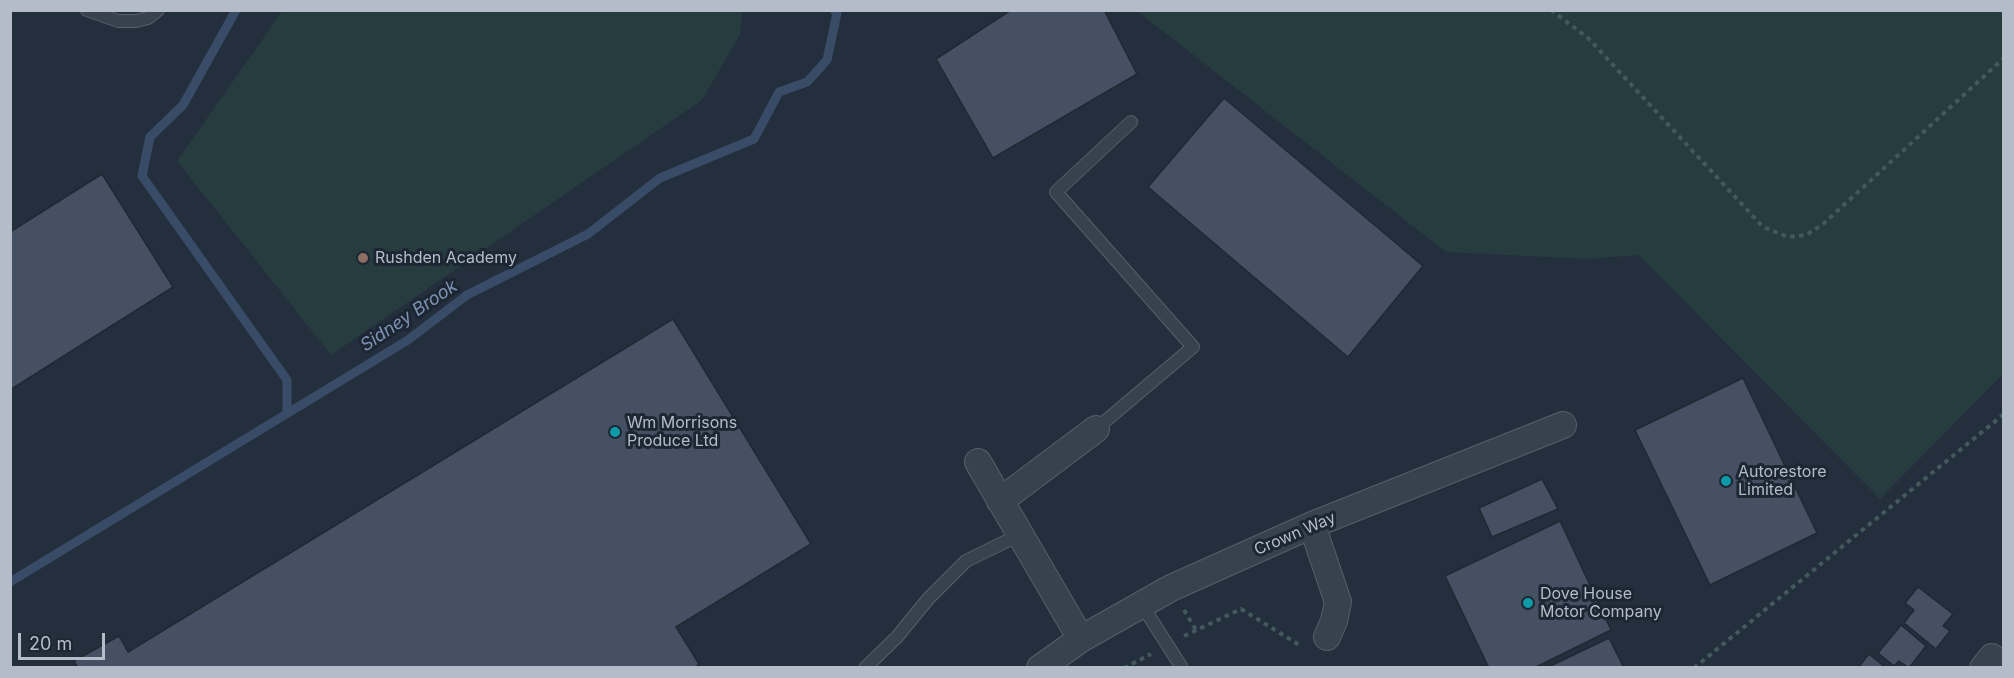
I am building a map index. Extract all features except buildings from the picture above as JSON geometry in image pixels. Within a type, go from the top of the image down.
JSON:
[{"type":"street","name":"Crown Way","points":[[1040,668],[1081,639],[1172,588],[1312,525],[1563,425]]},
{"type":"street","points":[[1000,501],[1096,429]]},
{"type":"street","points":[[978,462],[1081,639]]},
{"type":"street","points":[[1312,525],[1338,602],[1334,621],[1318,644]]},
{"type":"lane","points":[[87,10],[118,21],[136,21],[148,18],[158,10]]},
{"type":"lane","points":[[1096,429],[1193,347],[1056,192],[1131,122]]},
{"type":"lane","points":[[865,668],[897,638],[928,599],[966,561],[1019,535]]},
{"type":"lane","points":[[1143,605],[1182,668]]},
{"type":"path","points":[[1551,10],[1588,38],[1763,227],[1788,237],[1806,235],[1822,225],[2004,58]]},
{"type":"path","points":[[1694,668],[2004,414]]},
{"type":"path","points":[[1185,636],[1241,609],[1318,644]]},
{"type":"path","points":[[1124,668],[1152,653]]},
{"type":"green space","name":"Rushden Academy","points":[[283,10],[742,11],[740,35],[702,100],[331,355],[177,161]]},
{"type":"green space","points":[[1137,11],[2003,11],[2003,374],[1880,499],[1639,255],[1587,259],[1446,252]]},
{"type":"waterway","points":[[236,10],[183,105],[150,137],[142,176],[287,380],[287,413]]},
{"type":"waterway","name":"Sidney Brook","points":[[10,582],[408,340],[467,295],[588,234],[660,178],[754,139],[779,92],[807,82],[827,60],[837,13],[834,10]]},
{"type":"place","name":"Rushden Academy","points":[[363,258]]},
{"type":"place","name":"Wm Morrisons Produce Ltd","points":[[615,432]]},
{"type":"place","name":"Autorestore Limited","points":[[1726,481]]},
{"type":"place","name":"Dove House Motor Company","points":[[1528,603]]}]
